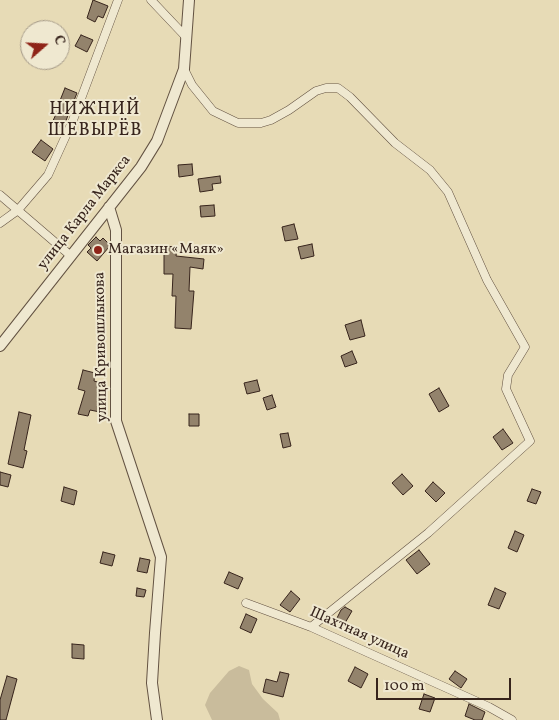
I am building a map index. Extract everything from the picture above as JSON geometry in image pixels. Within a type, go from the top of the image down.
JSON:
[{"type":"street","points":[[0,223],[18,210],[48,175],[73,120],[118,0]]},
{"type":"street","points":[[151,0],[186,37]]},
{"type":"street","name":"улица Карла Маркса","points":[[0,346],[141,167],[157,141],[184,69],[189,0]]},
{"type":"street","points":[[184,69],[192,85],[213,111],[238,123],[261,123],[271,120],[316,91],[326,88],[338,88],[350,97],[395,144],[430,170],[448,192],[487,280],[525,348],[508,375],[506,389],[530,441],[428,533],[311,626]]},
{"type":"street","points":[[0,195],[71,256]]},
{"type":"street","name":"улица Кривошлыкова","points":[[109,207],[116,230],[116,420],[161,557],[152,683],[157,720]]},
{"type":"street","name":"Шахтная улица","points":[[246,603],[311,626],[489,707],[512,720]]},
{"type":"shaded area","points":[[239,666],[249,670],[252,684],[263,699],[278,713],[280,720],[212,720],[205,705],[210,693],[229,671]]},
{"type":"building","points":[[93,0],[108,6],[103,18],[98,16],[95,22],[87,18]]},
{"type":"building","points":[[81,35],[93,40],[87,52],[75,46]]},
{"type":"building","points":[[65,88],[77,93],[63,128],[52,123]]},
{"type":"building","points":[[41,140],[53,149],[45,161],[32,152]]},
{"type":"building","points":[[192,164],[193,175],[179,177],[178,165]]},
{"type":"building","points":[[220,176],[221,183],[212,184],[213,190],[200,192],[198,179]]},
{"type":"building","points":[[214,205],[215,216],[201,217],[200,206]]},
{"type":"building","points":[[294,224],[298,239],[285,241],[282,227]]},
{"type":"building","name":"Магазин «Маяк»","points":[[96,237],[100,241],[103,238],[109,244],[109,247],[97,261],[87,252],[91,248],[88,245]]},
{"type":"building","points":[[312,244],[314,256],[301,259],[298,247]]},
{"type":"building","points":[[164,246],[177,247],[176,256],[204,259],[203,269],[190,267],[189,291],[194,291],[191,329],[175,328],[176,296],[172,296],[173,274],[164,274]]},
{"type":"building","points":[[361,320],[365,336],[350,340],[345,325]]},
{"type":"building","points":[[352,351],[357,363],[345,367],[341,356]]},
{"type":"building","points":[[83,370],[95,373],[94,381],[101,383],[99,390],[105,391],[100,412],[90,410],[88,416],[78,414],[85,391],[78,389]]},
{"type":"building","points":[[257,380],[260,391],[247,394],[244,383]]},
{"type":"building","points":[[439,388],[449,406],[439,412],[429,394]]},
{"type":"building","points":[[272,395],[276,407],[267,410],[263,398]]},
{"type":"building","points":[[19,412],[31,415],[24,450],[27,451],[23,468],[8,464]]},
{"type":"building","points":[[189,414],[199,414],[199,426],[189,426]]},
{"type":"building","points":[[503,429],[513,443],[502,450],[493,437]]},
{"type":"building","points":[[288,433],[291,446],[283,448],[280,434]]},
{"type":"building","points":[[0,472],[11,475],[8,487],[0,485]]},
{"type":"building","points":[[402,474],[413,486],[403,495],[392,483]]},
{"type":"building","points":[[433,482],[445,493],[436,502],[425,491]]},
{"type":"building","points":[[64,487],[77,491],[74,505],[61,501]]},
{"type":"building","points":[[532,489],[541,492],[536,504],[527,501]]},
{"type":"building","points":[[515,531],[524,535],[517,552],[508,548]]},
{"type":"building","points":[[419,550],[430,564],[417,574],[406,560]]},
{"type":"building","points":[[103,552],[115,555],[112,566],[100,563]]},
{"type":"building","points":[[140,558],[150,560],[147,573],[137,571]]},
{"type":"building","points":[[229,572],[243,578],[238,589],[224,583]]},
{"type":"building","points":[[137,588],[146,590],[144,597],[136,596]]},
{"type":"building","points":[[495,588],[506,593],[499,609],[488,605]]},
{"type":"building","points":[[291,591],[300,599],[290,612],[280,605]]},
{"type":"building","points":[[345,607],[352,611],[345,623],[337,618]]},
{"type":"building","points":[[246,614],[257,619],[251,633],[240,628]]},
{"type":"building","points":[[72,644],[84,645],[84,659],[72,658]]},
{"type":"building","points":[[355,667],[368,674],[361,688],[348,681]]},
{"type":"building","points":[[455,671],[467,679],[461,688],[449,679]]},
{"type":"building","points":[[280,672],[289,674],[283,697],[263,692],[266,679],[277,682]]},
{"type":"building","points":[[7,676],[17,679],[6,720],[0,720],[0,700]]},
{"type":"building","points":[[424,694],[435,698],[430,712],[419,709]]},
{"type":"building","points":[[469,704],[485,712],[482,720],[475,720],[465,716]]},
{"type":"place","name":"Магазин «Маяк»","points":[[98,250]]},
{"type":"district","name":"НИЖНИЙ ШЕВЫРЁВ","points":[[95,121]]}]
